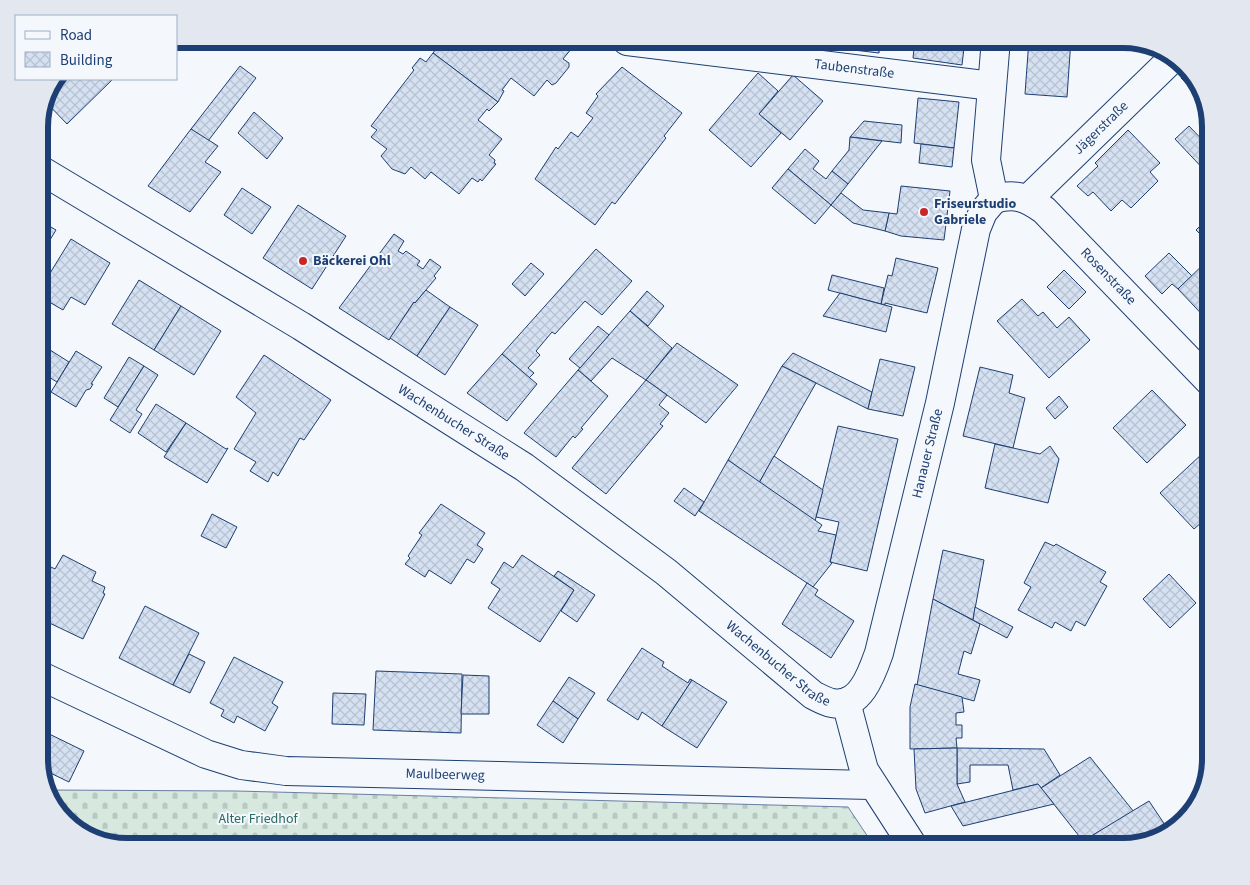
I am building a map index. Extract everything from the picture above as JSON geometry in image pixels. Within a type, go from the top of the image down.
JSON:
[{"type":"street","name":"Taubenstraße","points":[[676,47],[992,86]]},
{"type":"street","points":[[995,47],[986,160],[994,198],[1019,196],[1028,198]]},
{"type":"street","name":"Jägerstraße","points":[[1028,198],[1169,62]]},
{"type":"street","name":"Wachenbucher Straße","points":[[48,174],[301,326],[524,467],[666,572],[814,695],[833,703],[846,702]]},
{"type":"street","name":"Hanauer Straße","points":[[846,702],[859,693],[870,680],[879,653],[940,403],[976,229],[983,212],[994,198]]},
{"type":"street","name":"Rosenstraße","points":[[1028,198],[1044,210],[1202,374]]},
{"type":"street","name":"Maulbeerweg","points":[[48,679],[174,740],[241,765],[286,771],[871,785]]},
{"type":"street","points":[[846,702],[864,770],[871,785],[907,838]]},
{"type":"green space","name":"Alter Friedhof","points":[[54,790],[236,791],[848,807],[869,838],[126,838],[106,835],[74,818],[67,811]]},
{"type":"building","points":[[438,47],[573,47],[563,59],[569,63],[569,67],[556,83],[552,85],[547,80],[534,96],[511,78],[502,90],[504,91],[498,102],[433,53]]},
{"type":"building","points":[[828,47],[879,47],[879,53]]},
{"type":"building","points":[[914,47],[964,47],[962,65],[913,58]]},
{"type":"building","points":[[1028,47],[1070,47],[1067,97],[1025,94]]},
{"type":"building","points":[[433,53],[498,102],[489,111],[487,109],[478,120],[502,139],[489,155],[495,160],[494,163],[496,164],[482,181],[480,179],[478,182],[472,178],[459,194],[431,172],[425,179],[411,167],[405,174],[392,169],[381,156],[387,149],[371,137],[377,130],[371,126],[414,70],[412,68],[420,58],[426,62]]},
{"type":"building","points":[[240,66],[256,78],[208,141],[191,129]]},
{"type":"building","points":[[622,67],[682,113],[664,136],[666,138],[615,204],[612,202],[595,225],[535,179],[556,147],[558,149],[571,132],[578,137],[593,118],[586,113],[598,96],[596,94]]},
{"type":"building","points":[[758,73],[778,91],[759,114],[781,133],[751,167],[709,130]]},
{"type":"building","points":[[793,75],[823,101],[790,140],[759,114]]},
{"type":"building","points":[[1184,75],[1193,90],[1181,78]]},
{"type":"building","points":[[63,80],[112,80],[67,124],[50,106]]},
{"type":"building","points":[[918,98],[959,102],[954,148],[914,143]]},
{"type":"building","points":[[254,112],[283,138],[267,159],[238,133]]},
{"type":"building","points":[[864,121],[902,125],[901,143],[850,137]]},
{"type":"building","points":[[1189,126],[1202,140],[1202,168],[1175,139]]},
{"type":"building","points":[[191,129],[218,146],[205,162],[221,172],[190,212],[148,186]]},
{"type":"building","points":[[1128,130],[1160,163],[1150,172],[1158,181],[1131,208],[1122,200],[1111,211],[1093,192],[1088,196],[1077,186],[1098,166],[1095,163]]},
{"type":"building","points":[[850,137],[882,141],[848,184],[832,171],[849,150]]},
{"type":"building","points":[[921,144],[954,148],[952,167],[919,163]]},
{"type":"building","points":[[805,149],[819,161],[813,169],[826,179],[832,171],[848,184],[831,205],[788,169]]},
{"type":"building","points":[[788,169],[831,205],[815,224],[772,188]]},
{"type":"building","points":[[901,186],[950,191],[944,240],[901,236],[885,231],[889,213],[897,214]]},
{"type":"building","points":[[242,188],[271,207],[252,234],[224,215]]},
{"type":"building","points":[[841,193],[863,210],[889,213],[885,231],[853,223],[831,205]]},
{"type":"building","points":[[298,205],[346,236],[312,289],[263,258]]},
{"type":"building","points":[[1202,224],[1202,236],[1196,230]]},
{"type":"building","points":[[48,225],[56,230],[48,243]]},
{"type":"building","points":[[394,234],[404,241],[398,251],[403,254],[406,251],[420,261],[417,265],[423,269],[430,259],[441,267],[434,276],[436,278],[414,302],[389,340],[339,308]]},
{"type":"building","points":[[71,239],[110,263],[85,305],[71,297],[63,310],[48,301],[48,276]]},
{"type":"building","points":[[596,249],[632,281],[602,315],[585,301],[555,334],[552,332],[536,351],[540,355],[528,368],[534,373],[529,378],[502,354]]},
{"type":"building","points":[[1169,253],[1192,276],[1178,289],[1172,284],[1162,294],[1145,276]]},
{"type":"building","points":[[896,258],[938,268],[927,313],[885,303],[885,305],[881,304],[888,275],[892,276]]},
{"type":"building","points":[[531,263],[544,274],[525,296],[512,284]]},
{"type":"building","points":[[1202,266],[1202,314],[1178,289]]},
{"type":"building","points":[[1064,270],[1086,292],[1069,309],[1047,287]]},
{"type":"building","points":[[832,275],[884,288],[881,304],[828,290]]},
{"type":"building","points":[[139,280],[181,306],[154,350],[112,324]]},
{"type":"building","points":[[426,290],[450,307],[417,356],[390,338],[414,302]]},
{"type":"building","points":[[647,291],[664,306],[648,326],[630,311]]},
{"type":"building","points":[[840,293],[892,307],[886,332],[823,316]]},
{"type":"building","points":[[1022,299],[1038,316],[1043,312],[1057,328],[1069,317],[1090,340],[1049,378],[997,321]]},
{"type":"building","points":[[181,306],[221,331],[194,375],[154,350]]},
{"type":"building","points":[[450,307],[478,325],[445,375],[417,356]]},
{"type":"building","points":[[630,311],[672,348],[646,380],[612,358],[591,381],[578,370]]},
{"type":"building","points":[[598,326],[609,335],[580,368],[569,359]]},
{"type":"building","points":[[677,343],[738,385],[706,423],[646,380]]},
{"type":"building","points":[[48,349],[69,362],[57,382],[48,376]]},
{"type":"building","points":[[76,351],[102,367],[91,384],[93,384],[90,389],[86,390],[76,407],[51,392]]},
{"type":"building","points":[[793,353],[872,392],[868,409],[782,366]]},
{"type":"building","points":[[502,354],[537,384],[507,421],[467,393]]},
{"type":"building","points":[[264,355],[331,400],[304,440],[300,438],[278,476],[273,472],[268,482],[250,471],[256,462],[234,449],[256,413],[236,397]]},
{"type":"building","points":[[129,357],[144,366],[118,407],[104,398]]},
{"type":"building","points":[[880,359],[915,367],[903,416],[868,409]]},
{"type":"building","points":[[144,366],[158,375],[136,410],[142,414],[130,433],[110,420]]},
{"type":"building","points":[[782,366],[816,383],[759,483],[728,460]]},
{"type":"building","points":[[980,367],[1013,375],[1009,393],[1025,398],[1013,448],[963,436]]},
{"type":"building","points":[[578,370],[608,396],[581,428],[583,429],[575,438],[573,436],[556,457],[524,433]]},
{"type":"building","points":[[646,380],[667,395],[659,405],[669,413],[660,424],[663,426],[606,494],[572,468]]},
{"type":"building","points":[[1152,390],[1186,425],[1147,463],[1113,428]]},
{"type":"building","points":[[1059,396],[1068,407],[1055,419],[1046,408]]},
{"type":"building","points":[[156,404],[186,423],[166,452],[138,433]]},
{"type":"building","points":[[186,423],[226,449],[228,448],[207,483],[164,457]]},
{"type":"building","points":[[838,426],[898,439],[867,571],[830,562],[839,522],[816,517]]},
{"type":"building","points":[[995,444],[1040,454],[1050,446],[1059,459],[1048,503],[985,488]]},
{"type":"building","points":[[1202,454],[1202,522],[1194,529],[1160,493]]},
{"type":"building","points":[[774,456],[823,490],[815,521],[759,483]]},
{"type":"building","points":[[728,460],[822,525],[818,531],[836,535],[830,562],[832,563],[813,587],[699,511]]},
{"type":"building","points":[[684,488],[704,502],[695,516],[674,501]]},
{"type":"building","points":[[441,504],[485,533],[477,545],[483,549],[474,563],[467,559],[451,584],[429,570],[425,577],[405,564],[422,535],[419,533]]},
{"type":"building","points":[[212,514],[237,527],[226,548],[201,536]]},
{"type":"building","points":[[1045,542],[1054,546],[1056,544],[1106,572],[1100,582],[1107,586],[1085,626],[1076,621],[1071,631],[1055,622],[1052,628],[1018,610],[1031,587],[1024,583]]},
{"type":"building","points":[[943,550],[984,560],[973,620],[933,599]]},
{"type":"building","points":[[63,555],[96,572],[92,581],[105,587],[103,593],[105,594],[83,639],[48,622],[48,566],[55,569]]},
{"type":"building","points":[[522,555],[574,590],[540,642],[488,608],[500,589],[491,583],[504,562],[513,568]]},
{"type":"building","points":[[558,571],[595,595],[577,622],[561,611],[574,590],[554,576]]},
{"type":"building","points":[[1169,574],[1196,603],[1170,628],[1143,599]]},
{"type":"building","points":[[807,583],[818,590],[815,595],[854,621],[831,658],[782,624]]},
{"type":"building","points":[[933,599],[980,624],[971,654],[964,651],[958,674],[980,680],[974,701],[917,685]]},
{"type":"building","points":[[145,606],[199,633],[173,685],[119,658]]},
{"type":"building","points":[[975,607],[1013,627],[1007,638],[973,620]]},
{"type":"building","points":[[642,648],[664,662],[662,666],[688,683],[690,679],[692,680],[662,726],[642,712],[638,720],[607,700]]},
{"type":"building","points":[[189,654],[205,662],[190,693],[173,685]]},
{"type":"building","points":[[234,657],[283,682],[272,703],[278,707],[265,731],[237,716],[234,723],[221,716],[224,710],[210,703]]},
{"type":"building","points":[[376,671],[462,674],[461,733],[373,730]]},
{"type":"building","points":[[463,675],[489,676],[489,714],[461,714]]},
{"type":"building","points":[[569,677],[595,693],[578,719],[553,701]]},
{"type":"building","points":[[692,680],[727,702],[697,748],[662,726]]},
{"type":"building","points":[[915,684],[962,697],[964,712],[956,713],[956,725],[962,725],[962,738],[956,738],[957,748],[910,749],[910,707]]},
{"type":"building","points":[[333,693],[366,694],[364,725],[332,724]]},
{"type":"building","points":[[553,701],[578,719],[563,743],[537,725]]},
{"type":"building","points":[[48,733],[84,751],[69,782],[49,772]]},
{"type":"building","points":[[957,748],[1044,749],[1060,775],[1041,788],[1038,784],[1013,790],[1008,765],[970,765],[970,782],[957,784]]},
{"type":"building","points":[[957,748],[957,784],[965,802],[925,813],[916,789],[914,749]]},
{"type":"building","points":[[1090,757],[1134,812],[1088,838],[1081,838],[1041,788]]},
{"type":"building","points":[[1038,784],[1054,804],[963,826],[951,806]]},
{"type":"building","points":[[1149,801],[1165,825],[1144,835],[1134,837],[1088,838]]},
{"type":"place","name":"Friseurstudio Gabriele","points":[[924,212]]},
{"type":"place","name":"Bäckerei Ohl","points":[[303,261]]}]
